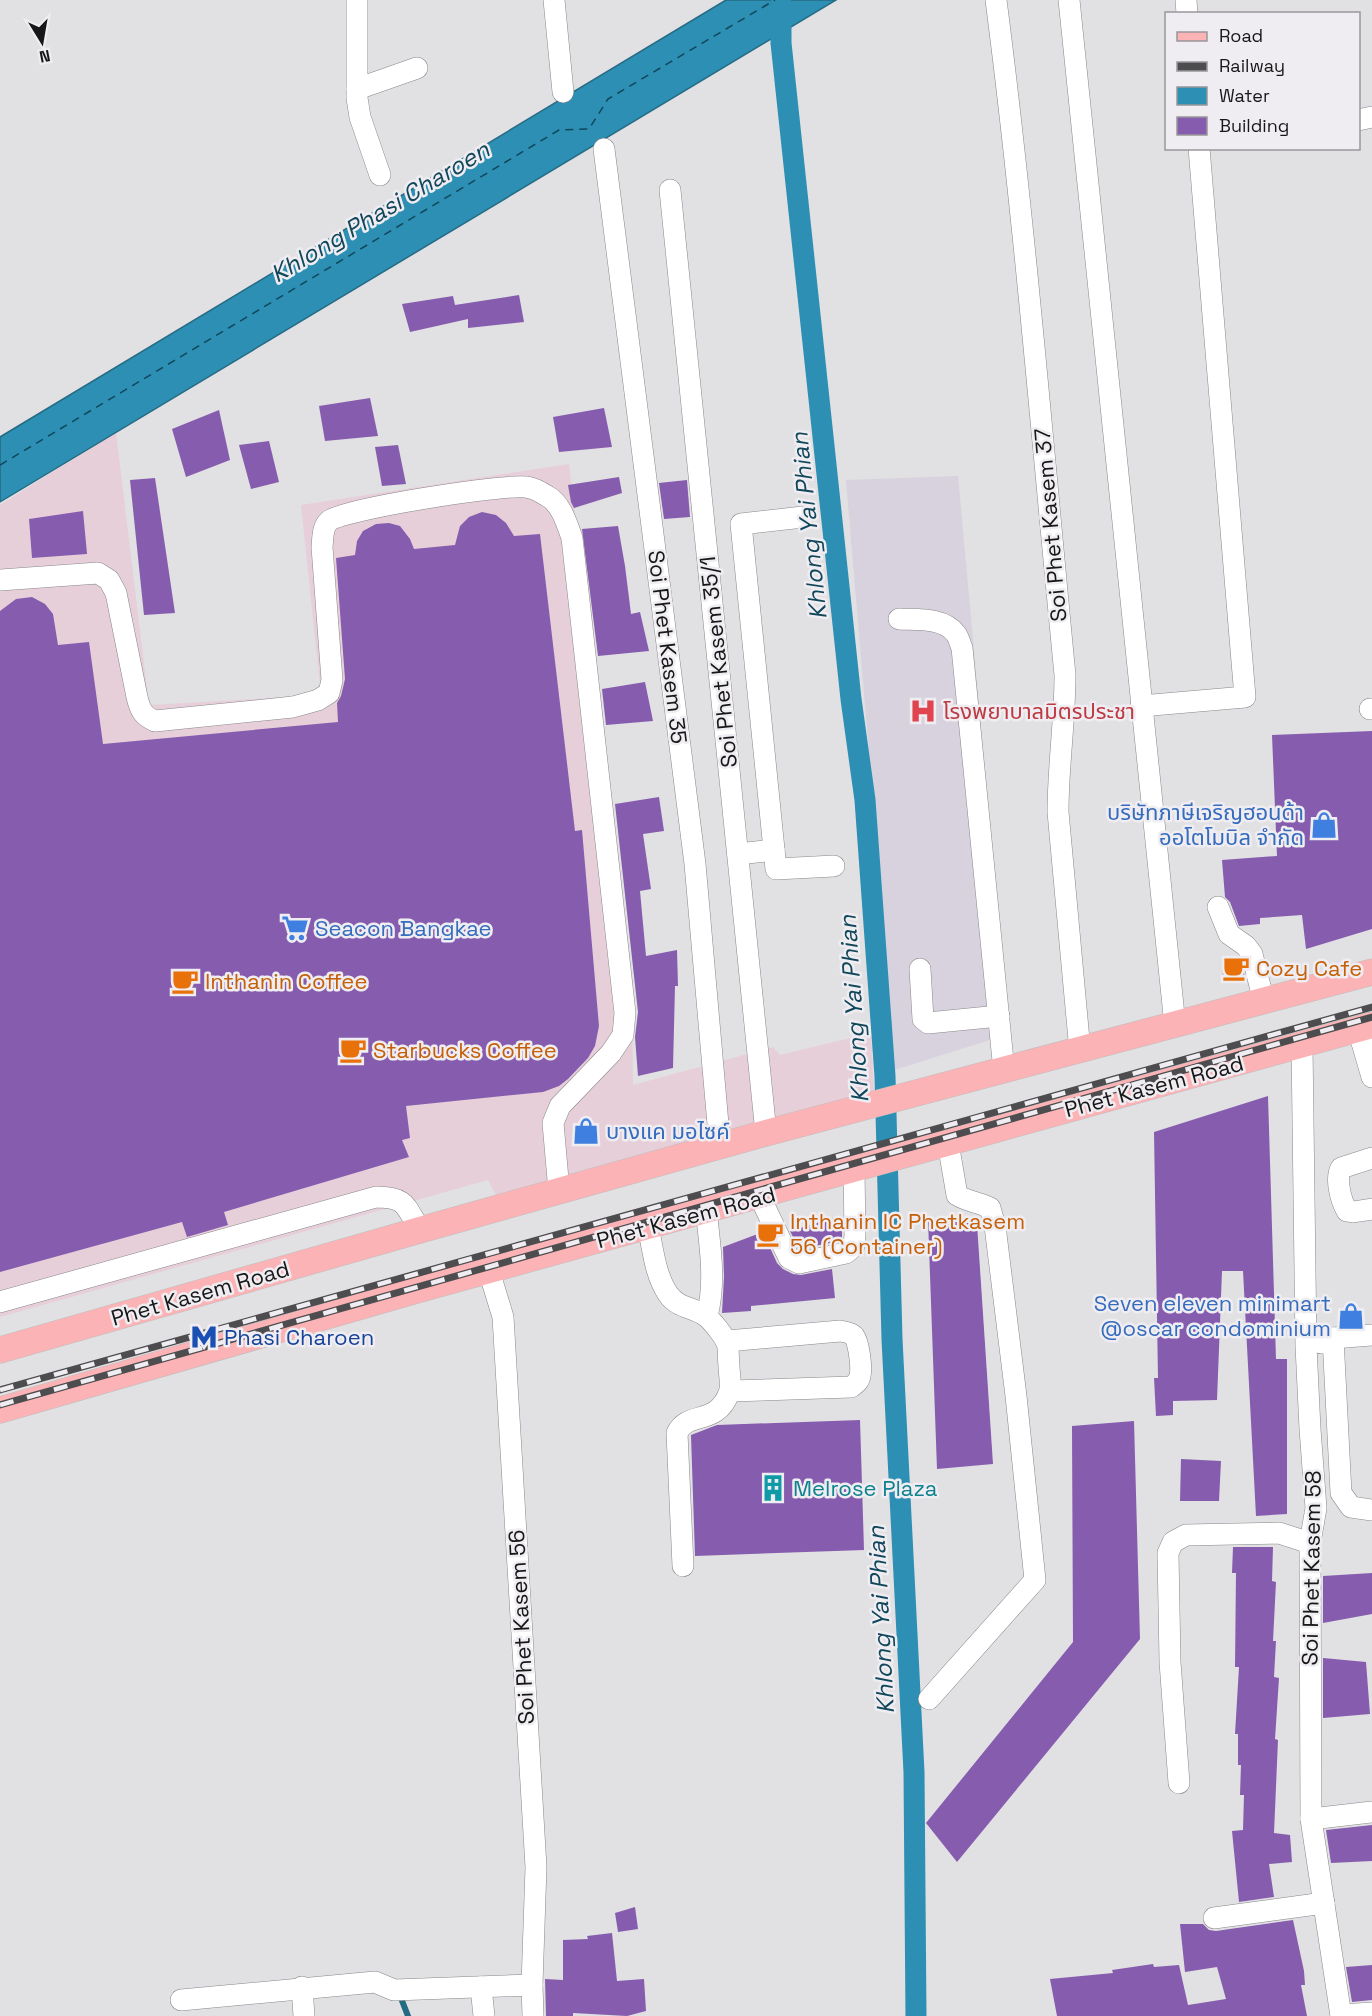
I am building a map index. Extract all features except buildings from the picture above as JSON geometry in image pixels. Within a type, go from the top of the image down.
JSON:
[{"type":"main road","name":"Phet Kasem Road","points":[[0,1350],[766,1133],[1372,972]]},
{"type":"main road","name":"Phet Kasem Road","points":[[0,1410],[902,1155],[1365,1027]]},
{"type":"street","points":[[357,0],[357,89],[360,117],[380,175]]},
{"type":"street","points":[[554,0],[563,92]]},
{"type":"street","name":"Soi Phet Kasem 37","points":[[996,0],[1035,361],[1065,675],[1058,812],[1080,1051]]},
{"type":"street","points":[[1069,0],[1175,1025]]},
{"type":"street","points":[[357,89],[417,68]]},
{"type":"street","name":"Soi Phet Kasem 35","points":[[604,149],[695,864],[720,1147]]},
{"type":"street","points":[[1141,706],[1245,697],[1199,150]]},
{"type":"street","name":"Soi Phet Kasem 35/1","points":[[670,190],[766,1133]]},
{"type":"street","points":[[0,580],[98,573],[109,580],[116,593],[140,709],[146,717],[155,721],[293,706],[318,700],[329,693],[331,686],[322,547],[323,533],[328,522],[339,516],[382,506],[504,486],[529,487],[550,497],[563,514],[572,538],[625,1012],[623,1035],[611,1053],[560,1106],[553,1123],[559,1191]]},
{"type":"street","points":[[803,517],[741,524],[776,869],[834,866]]},
{"type":"street","points":[[899,619],[942,624],[956,633],[962,648],[1004,1071]]},
{"type":"street","points":[[738,854],[774,850]]},
{"type":"street","points":[[1218,907],[1228,934],[1246,946],[1252,954],[1264,1002]]},
{"type":"street","points":[[920,969],[923,1019],[928,1023],[999,1016]]},
{"type":"street","points":[[1365,1027],[1372,1077]]},
{"type":"street","name":"Soi Phet Kasem 58","points":[[1302,1045],[1306,1346],[1316,1508],[1310,1543],[1311,1819],[1341,2016]]},
{"type":"street","points":[[929,1699],[1035,1580],[995,1226],[990,1208],[980,1202],[966,1201],[957,1195],[948,1143]]},
{"type":"street","points":[[1372,1158],[1341,1168],[1338,1174],[1342,1204],[1347,1211],[1372,1209]]},
{"type":"street","points":[[760,1197],[789,1258],[793,1261],[800,1263],[846,1253],[854,1246],[857,1168]]},
{"type":"street","points":[[0,1302],[376,1197],[394,1197],[404,1204],[420,1230]]},
{"type":"street","points":[[706,1210],[712,1285],[712,1298],[707,1316]]},
{"type":"street","points":[[648,1227],[660,1277],[669,1295],[682,1306],[707,1316],[727,1341],[731,1391],[718,1411],[687,1422],[680,1427],[677,1433],[683,1566]]},
{"type":"street","name":"Soi Phet Kasem 56","points":[[489,1271],[503,1317],[536,1867],[533,2016]]},
{"type":"street","points":[[727,1341],[840,1331],[848,1332],[854,1337],[859,1348],[860,1377],[851,1387],[731,1391]]},
{"type":"street","points":[[1306,1346],[1333,1338],[1372,1335]]},
{"type":"street","points":[[1333,1338],[1341,1493],[1351,1507],[1372,1510]]},
{"type":"street","points":[[1179,1783],[1170,1651],[1168,1553],[1173,1542],[1186,1535],[1279,1533],[1310,1543]]},
{"type":"street","points":[[1311,1819],[1372,1812]]},
{"type":"street","points":[[1214,1918],[1324,1903]]},
{"type":"street","points":[[181,2000],[375,1982],[398,1990],[532,1985]]},
{"type":"street","points":[[481,1987],[484,2016]]},
{"type":"street","points":[[302,1988],[304,2016]]},
{"type":"street","points":[[1341,2016],[1372,2013]]},
{"type":"shaded area","name":"Seacon Bangkae","points":[[116,432],[149,705],[307,696],[320,685],[301,505],[569,464],[632,1000],[633,1085],[773,1047],[780,1055],[871,1033],[874,1093],[498,1199],[488,1180],[0,1317],[0,505]]},
{"type":"shaded area","name":"โรงพยาบาลมิตรประชา","points":[[958,476],[1009,1034],[891,1071],[885,942],[846,480]]},
{"type":"water","name":"Khlong Phasi Charoen","points":[[726,0],[836,0],[0,502],[0,437]]},
{"type":"waterway","name":"Khlong Yai Phian","points":[[781,4],[781,43],[851,699],[865,800],[885,1076],[892,1339],[914,1772],[916,2016]]},
{"type":"waterway","points":[[399,1993],[408,2016]]},
{"type":"ferry route","points":[[0,465],[559,130],[589,129],[608,99],[775,0]]},
{"type":"railway","points":[[0,1390],[1372,1007]]},
{"type":"railway","points":[[0,1405],[1372,1017]]},
{"type":"place","name":"โรงพยาบาลมิตรประชา","points":[[923,711]]},
{"type":"place","name":"บริษัทภาษีเจริญฮอนด้า ออโตโมบิล จำกัด","points":[[1324,825]]},
{"type":"place","name":"Seacon Bangkae","points":[[295,928]]},
{"type":"place","name":"Cozy Cafe","points":[[1236,968]]},
{"type":"place","name":"Inthanin Coffee","points":[[185,981]]},
{"type":"place","name":"Starbucks Coffee","points":[[353,1050]]},
{"type":"place","name":"บางแค มอไซค์","points":[[586,1131]]},
{"type":"place","name":"Inthanin IC Phetkasem 56 (Container)","points":[[770,1234]]},
{"type":"place","name":"Seven eleven minimart @oscar condominium","points":[[1351,1316]]},
{"type":"place","name":"Phasi Charoen","points":[[204,1337]]},
{"type":"place","name":"Melrose Plaza","points":[[773,1488]]}]
